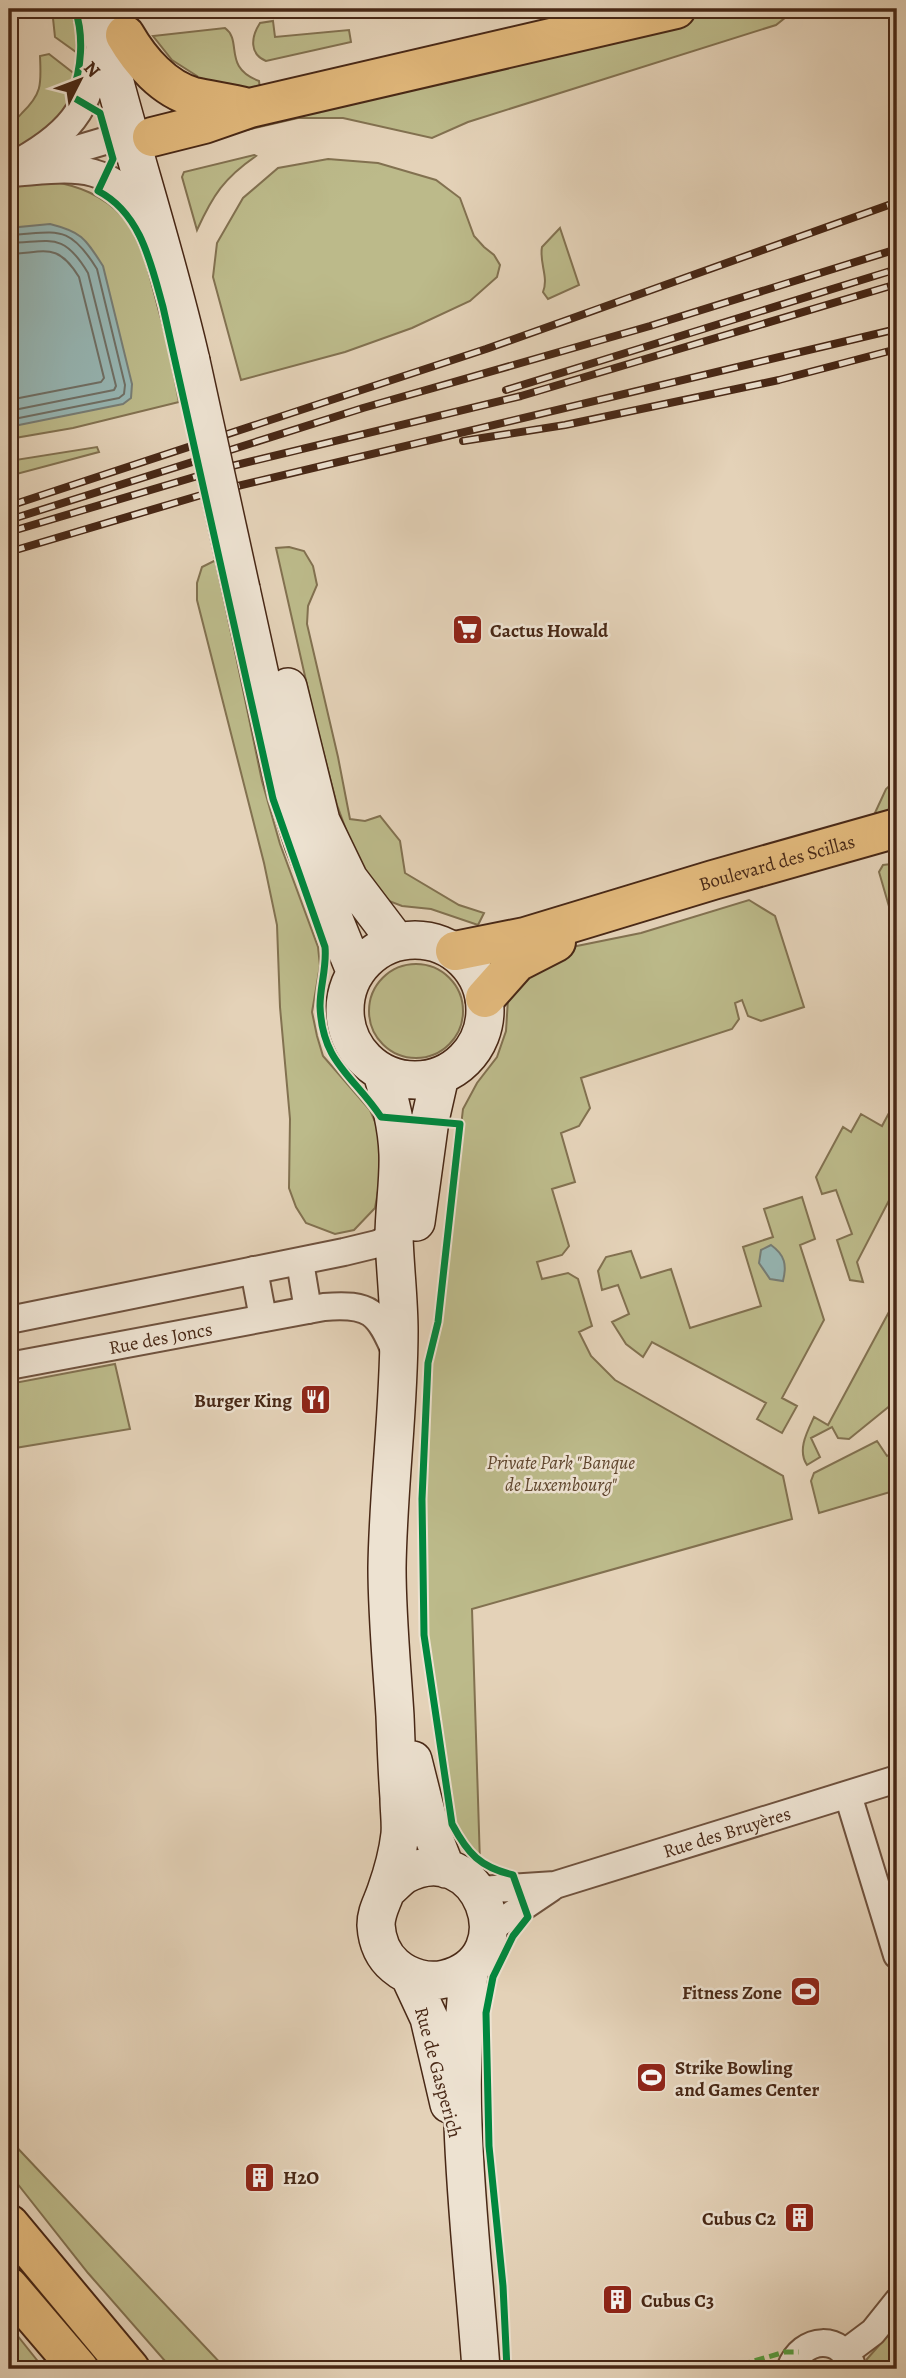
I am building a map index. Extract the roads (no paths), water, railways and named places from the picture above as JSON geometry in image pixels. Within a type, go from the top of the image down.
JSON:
[{"type":"main road","points":[[140,135],[204,124],[250,108],[676,9]]},
{"type":"main road","points":[[110,21],[136,55],[178,91],[250,108]]},
{"type":"main road","points":[[110,21],[140,135],[156,221],[175,290],[202,359]]},
{"type":"main road","points":[[140,135],[191,262],[202,359],[253,587],[283,780],[304,845],[355,971]]},
{"type":"main road","points":[[253,587],[302,746],[321,821],[349,879],[396,942]]},
{"type":"main road","name":"Boulevard des Scillas","points":[[455,951],[525,937],[897,828]]},
{"type":"main road","name":"Boulevard des Scillas","points":[[485,998],[517,962],[532,953],[657,898]]},
{"type":"main road","points":[[416,939],[436,942],[455,951],[469,964],[479,980],[485,998],[485,1022],[477,1045],[461,1064],[440,1076],[421,1081],[401,1080],[382,1073],[363,1059],[350,1039],[344,1016],[346,993],[355,971],[380,949],[396,942],[416,939]]},
{"type":"main road","points":[[382,1073],[394,1117],[398,1155],[394,1236],[399,1344]]},
{"type":"main road","points":[[386,1891],[403,1875],[424,1868],[446,1868],[464,1876],[479,1890],[488,1909],[489,1930],[483,1951],[470,1967],[456,1976],[424,1980],[409,1975],[389,1960],[378,1938],[376,1922],[400,1832],[387,1572],[399,1344],[430,1120],[440,1076]]},
{"type":"main road","points":[[393,1684],[430,1828],[446,1868]]},
{"type":"main road","name":"Rue de Gasperich","points":[[470,1967],[463,2014],[465,2170],[481,2369]]},
{"type":"main road","name":"Rue de Gasperich","points":[[409,1975],[429,2018],[465,2170]]},
{"type":"main road","points":[[9,2224],[130,2369]]},
{"type":"main road","points":[[9,2287],[79,2369]]},
{"type":"street","points":[[9,170],[40,151],[75,118],[95,75],[110,21]]},
{"type":"street","points":[[9,170],[140,135]]},
{"type":"street","points":[[9,170],[79,170],[106,176],[133,196],[156,221]]},
{"type":"street","points":[[9,1320],[300,1262],[377,1244],[394,1236]]},
{"type":"street","points":[[300,1262],[308,1310]]},
{"type":"street","points":[[254,1270],[262,1318]]},
{"type":"street","name":"Rue des Joncs","points":[[9,1366],[262,1318],[347,1305],[363,1308],[384,1325],[399,1344]]},
{"type":"street","points":[[52,1311],[60,1356]]},
{"type":"street","name":"Rue des Bruyères","points":[[555,1885],[897,1779]]},
{"type":"street","points":[[848,1795],[897,1955]]},
{"type":"street","points":[[479,1890],[555,1885]]},
{"type":"street","points":[[489,1930],[555,1885]]},
{"type":"street","points":[[790,2369],[799,2352],[807,2346],[827,2343],[849,2361],[897,2302]]},
{"type":"water","points":[[50,224],[76,233],[92,249],[103,266],[132,384],[131,398],[123,404],[9,427],[9,228]]},
{"type":"water","points":[[771,1245],[784,1261],[783,1281],[770,1279],[759,1263],[761,1250]]},
{"type":"railway","points":[[9,506],[486,349],[897,202]]},
{"type":"railway","points":[[9,520],[363,408],[650,326],[897,249]]},
{"type":"railway","points":[[506,390],[897,269]]},
{"type":"railway","points":[[9,532],[228,467],[521,396],[897,284]]},
{"type":"railway","points":[[9,552],[208,493],[897,329]]},
{"type":"railway","points":[[463,441],[565,425],[779,380],[897,349]]},
{"type":"place","name":"Cactus Howald","points":[[467,630]]},
{"type":"place","name":"Burger King","points":[[315,1400]]},
{"type":"place","name":"Fitness Zone","points":[[805,1992]]},
{"type":"place","name":"Strike Bowling and Games Center","points":[[652,2078]]},
{"type":"place","name":"H2O","points":[[260,2177]]},
{"type":"place","name":"Cubus C2","points":[[799,2218]]},
{"type":"place","name":"Cubus C3","points":[[618,2300]]},
{"type":"park label","name":"Private Park \"Banque de Luxembourg\"","points":[[561,1473]]}]
